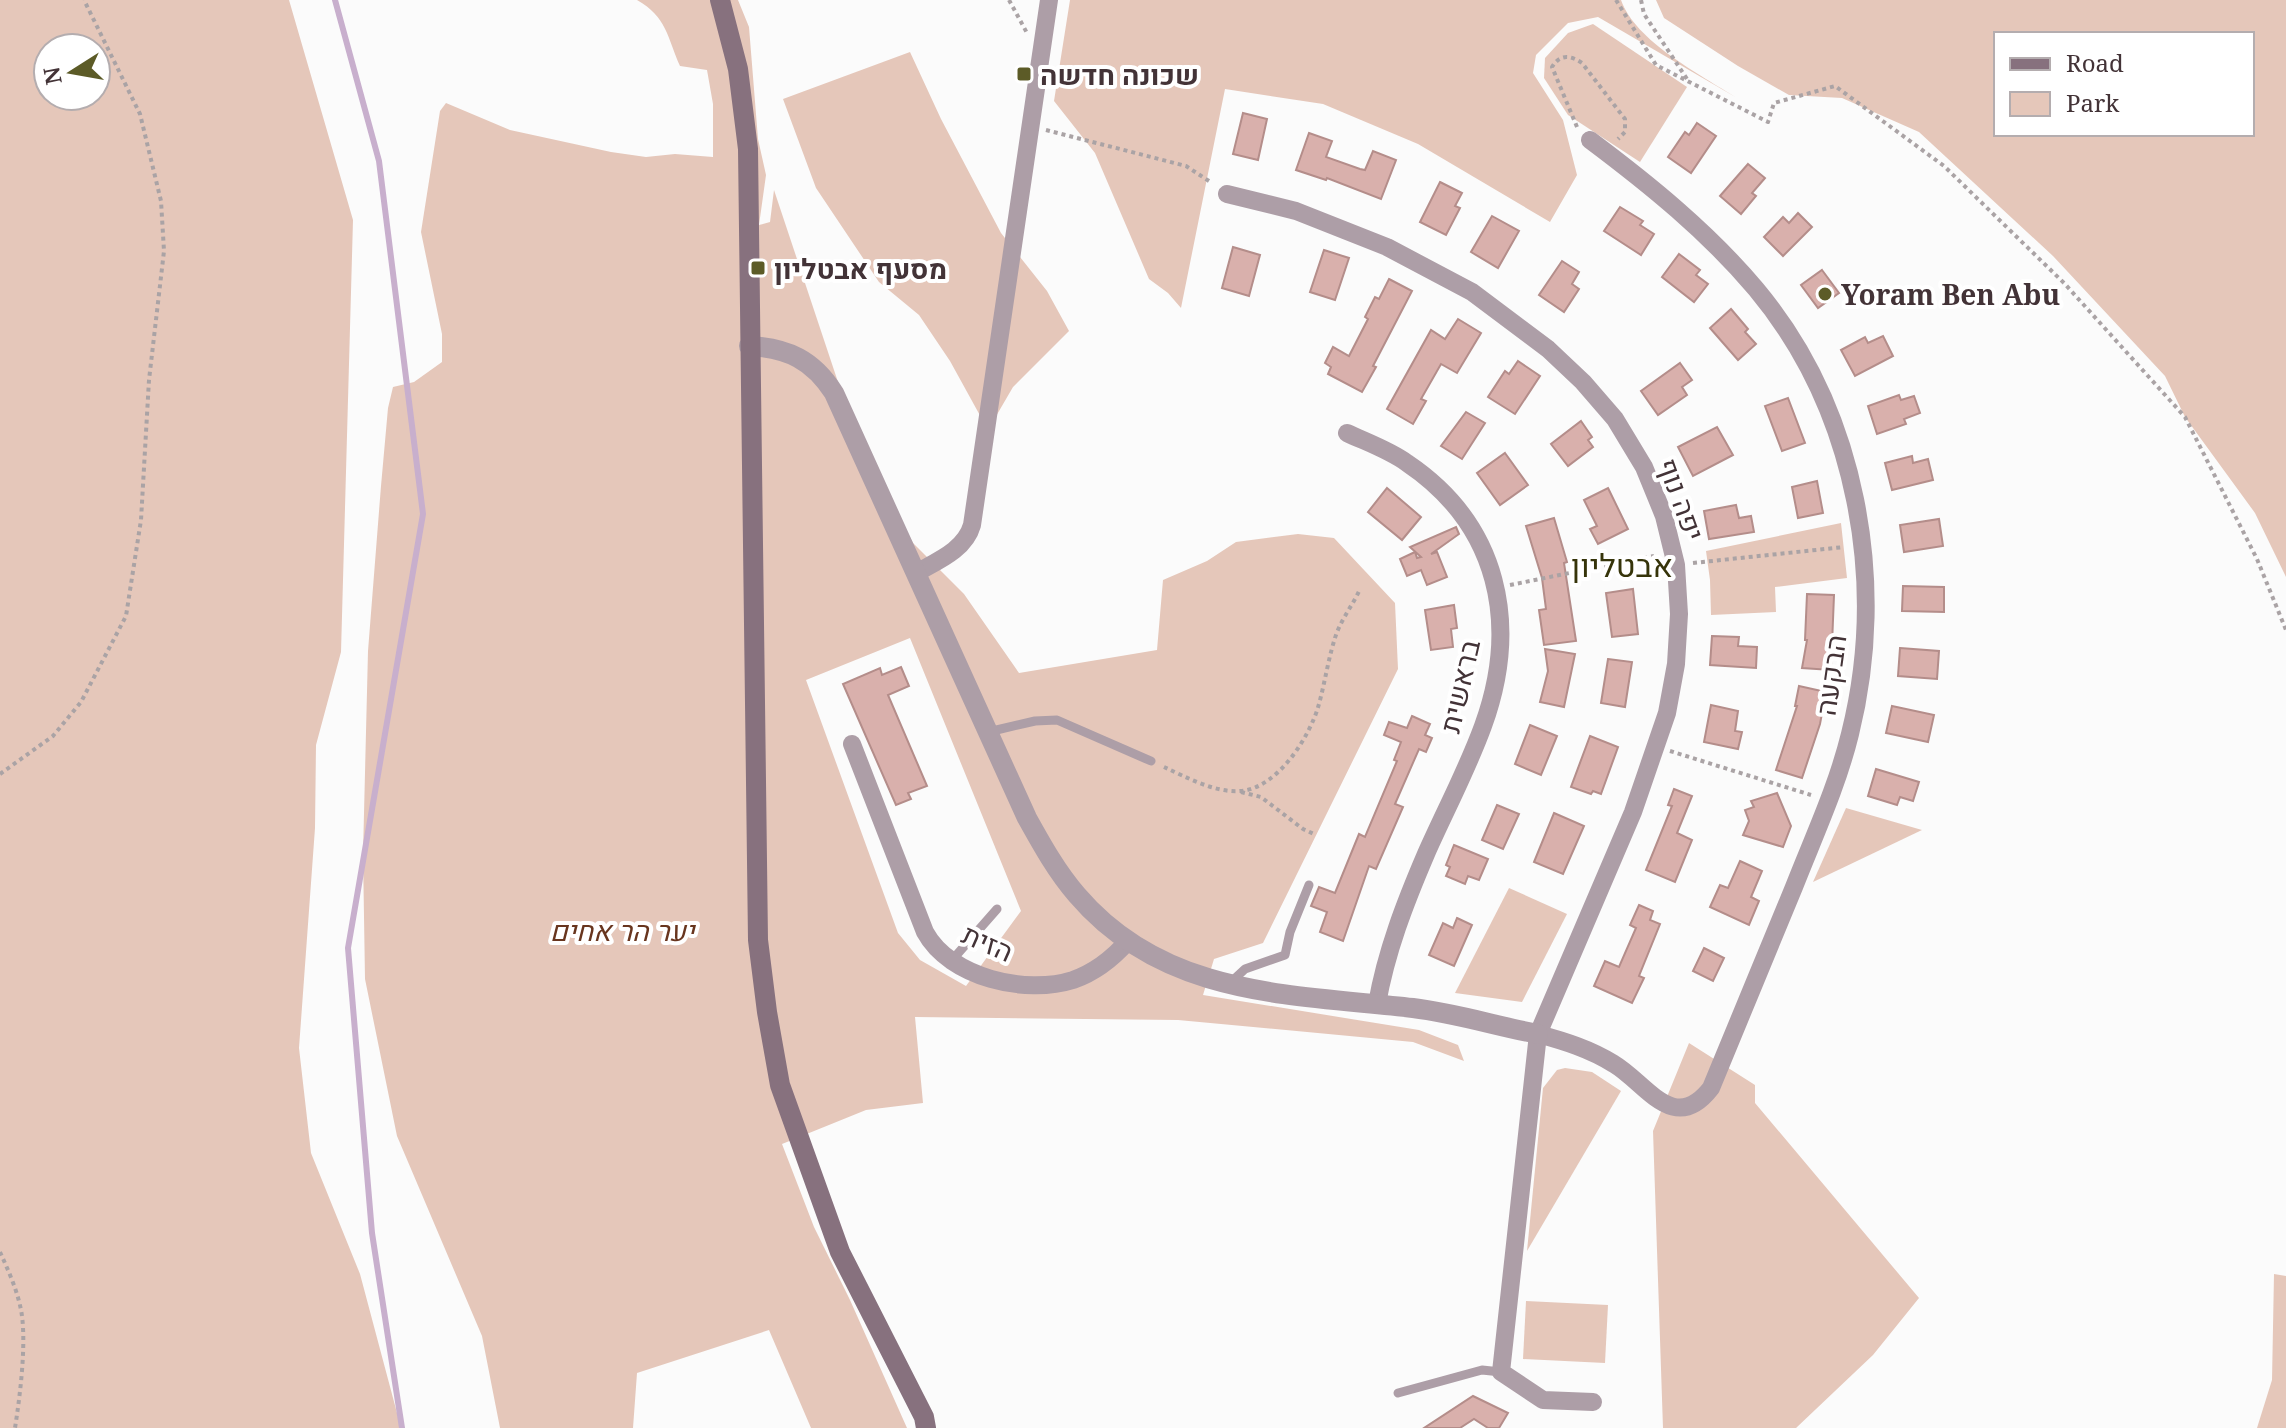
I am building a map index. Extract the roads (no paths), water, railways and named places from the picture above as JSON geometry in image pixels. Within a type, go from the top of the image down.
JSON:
[{"type":"main road","points":[[720,0],[738,69],[748,149],[758,925],[767,1012],[780,1085],[840,1252],[924,1417],[926,1428]]},
{"type":"street","points":[[916,573],[960,546],[972,525],[1049,0]]},
{"type":"street","name":"הבקעה","points":[[1538,1034],[1582,1048],[1616,1065],[1662,1103],[1681,1107],[1698,1102],[1711,1088],[1829,800],[1850,733],[1863,659],[1865,609],[1862,545],[1856,505],[1842,443],[1819,387],[1791,336],[1757,290],[1719,248],[1678,210],[1598,146]]},
{"type":"street","name":"יפה נוף","points":[[1227,194],[1296,211],[1387,247],[1472,292],[1511,319],[1583,382],[1615,419],[1644,467],[1664,516],[1674,559],[1679,614],[1676,664],[1667,713],[1633,812],[1538,1034],[1501,1372]]},
{"type":"street","points":[[749,346],[773,348],[795,355],[816,369],[834,393],[1027,818],[1051,860],[1077,895],[1106,924],[1128,941],[1172,966],[1229,985],[1447,1013],[1538,1034]]},
{"type":"street","name":"בראשית","points":[[1347,433],[1406,462],[1449,497],[1478,537],[1496,588],[1500,639],[1496,675],[1484,723],[1402,914],[1383,973],[1377,1004]]},
{"type":"street","name":"הזית","points":[[852,744],[926,935],[938,949],[967,969],[995,980],[1022,985],[1049,985],[1073,980],[1095,970],[1114,957],[1128,941]]},
{"type":"street","points":[[1501,1372],[1543,1400],[1593,1402]]},
{"type":"lane","points":[[988,732],[1035,721],[1057,720],[1151,761]]},
{"type":"lane","points":[[1229,985],[1245,969],[1285,955],[1290,932],[1309,885]]},
{"type":"lane","points":[[953,959],[997,909]]},
{"type":"lane","points":[[1398,1393],[1482,1370],[1501,1372]]},
{"type":"waterway","points":[[335,0],[379,161],[423,514],[348,948],[372,1233],[402,1428]]},
{"type":"place","name":"שכונה חדשה","points":[[1024,74]]},
{"type":"place","name":"מסעף אבטליון","points":[[758,268]]},
{"type":"place","name":"Yoram Ben Abu","points":[[1825,294]]},
{"type":"district","name":"אבטליון","points":[[1622,564]]},
{"type":"park label","name":"יער הר אחים","points":[[622,930]]}]
